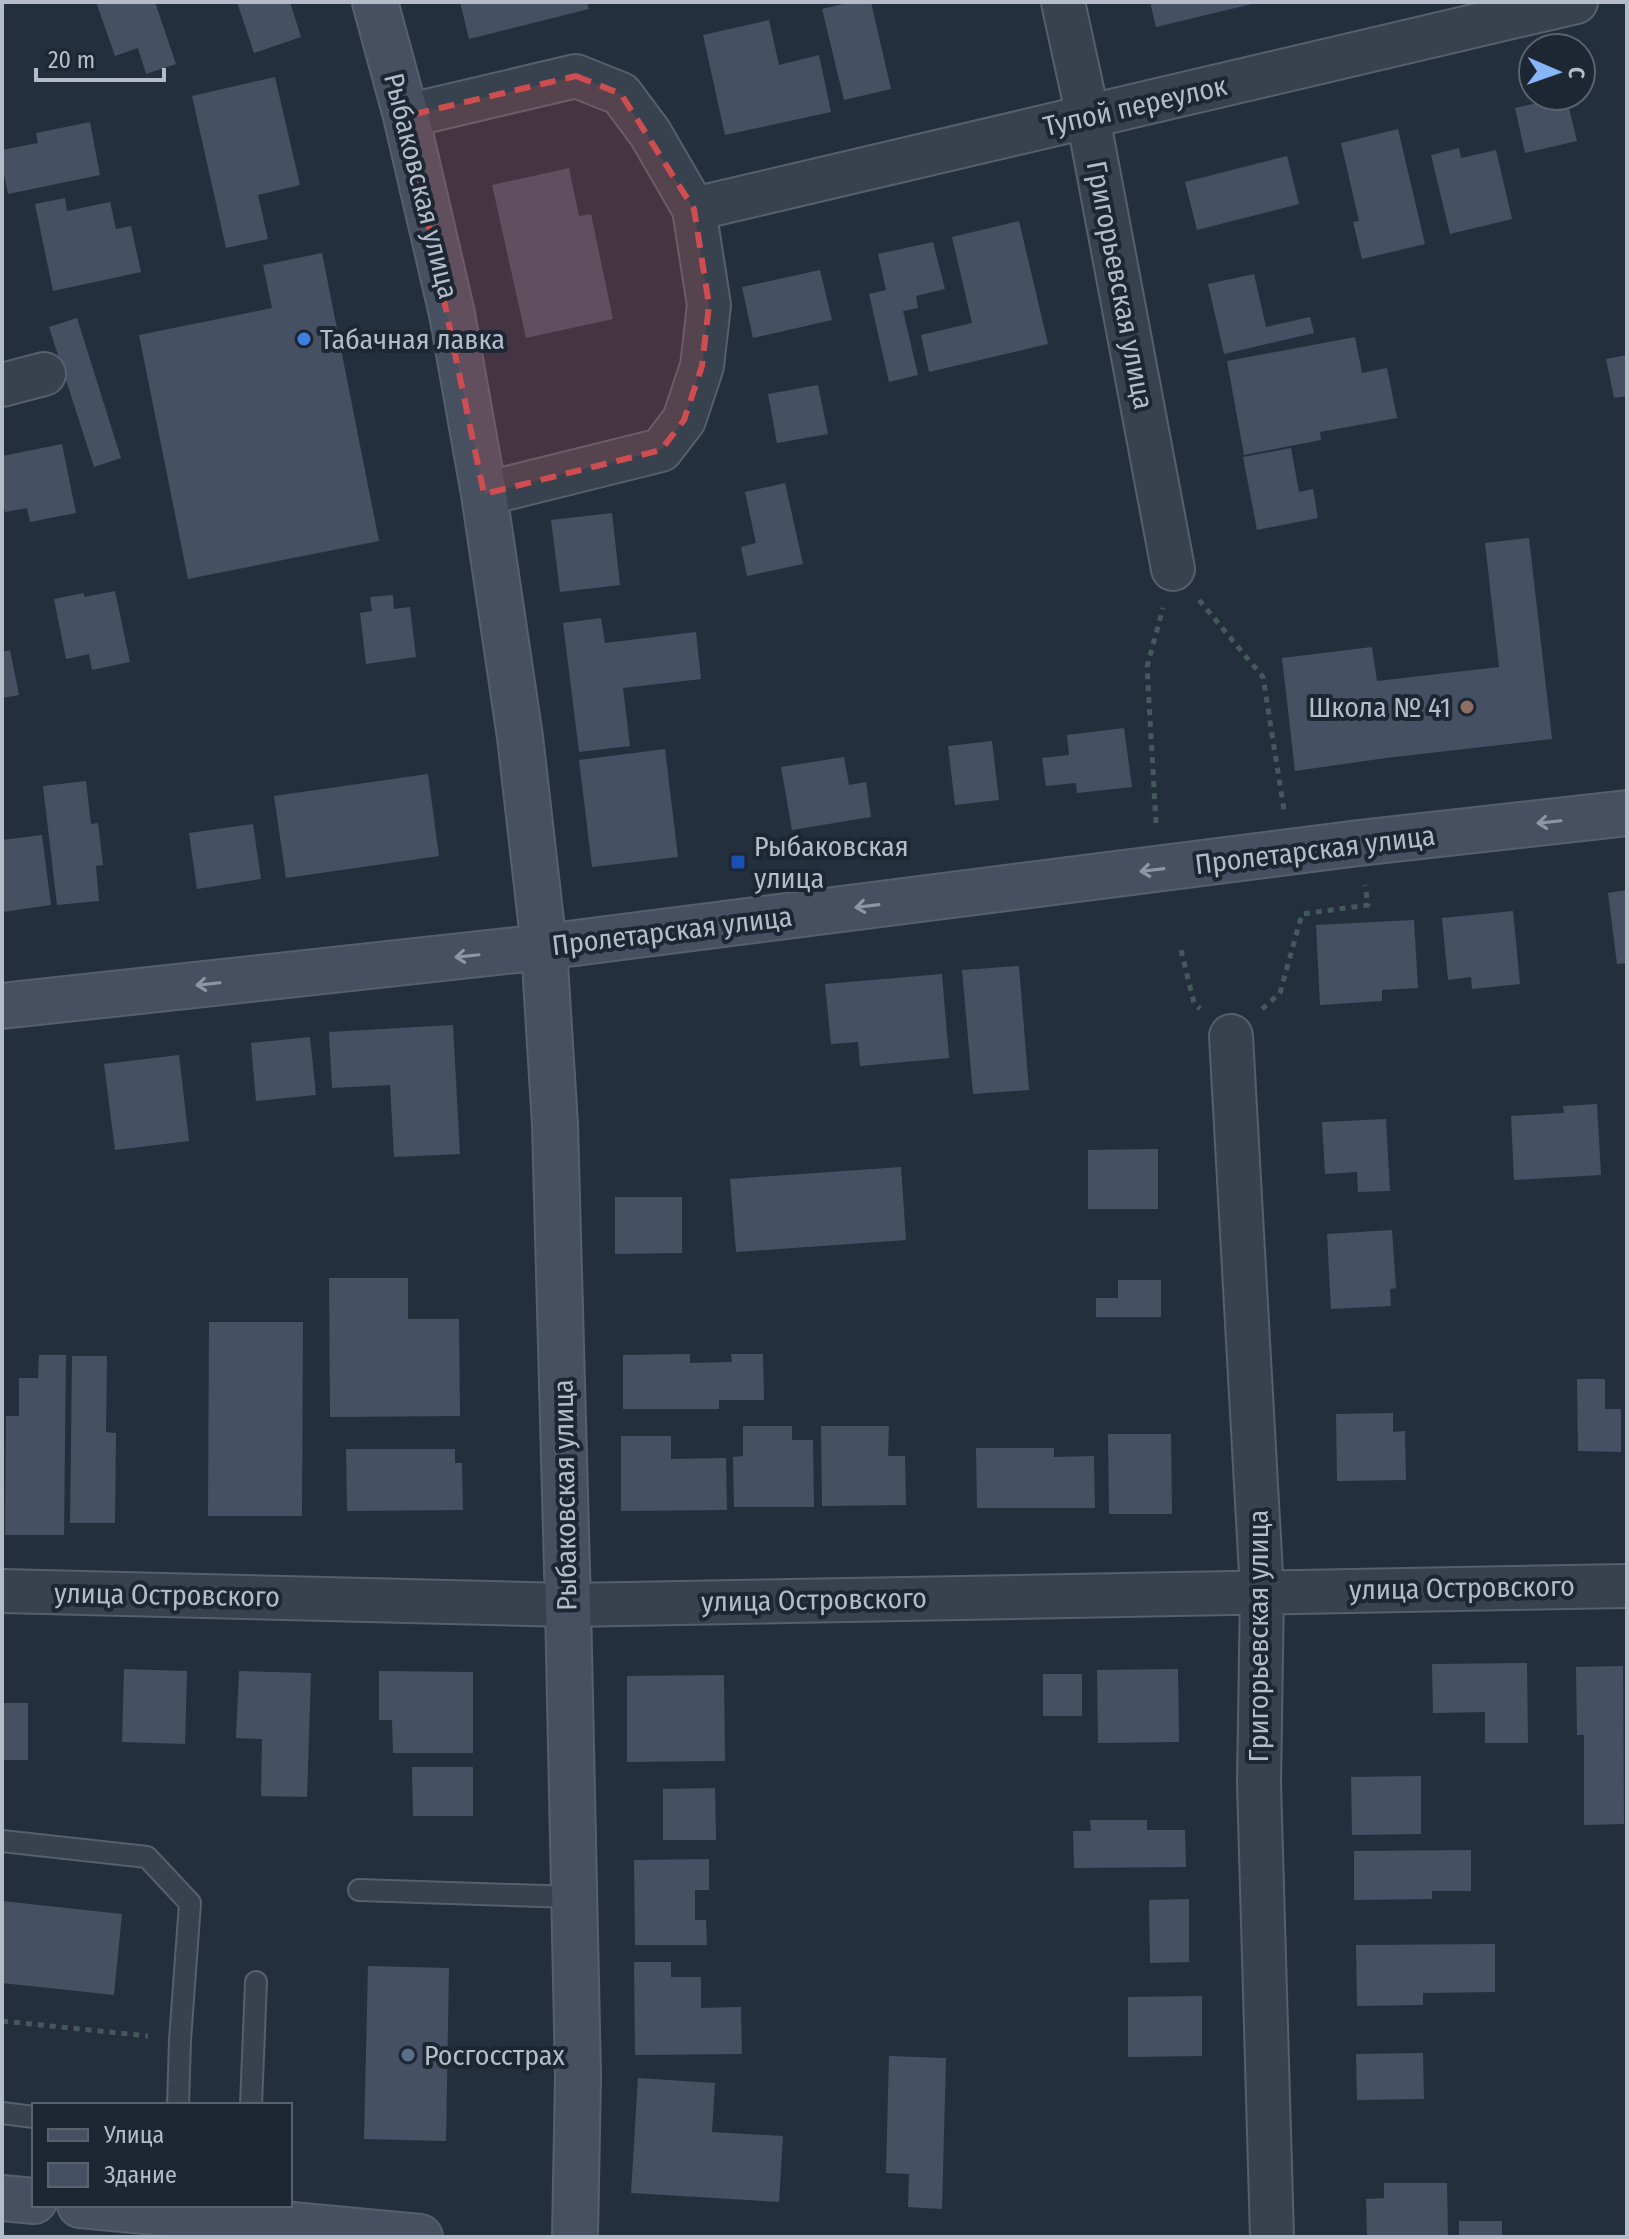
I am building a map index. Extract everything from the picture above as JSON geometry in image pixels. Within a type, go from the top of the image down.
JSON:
[{"type":"main road","name":"Рыбаковская улица","points":[[375,2],[406,116],[452,314],[484,494],[520,737],[544,947],[555,1125],[568,1605],[578,2076],[575,2237]]},
{"type":"main road","name":"Пролетарская улица","points":[[2,1006],[544,947],[1359,843],[1627,813]]},
{"type":"main road","points":[[2,2198],[32,2201]]},
{"type":"main road","points":[[126,2207],[172,2209],[420,2237]]},
{"type":"street","name":"Григорьевская улица","points":[[1063,2],[1088,117],[1173,569]]},
{"type":"street","name":"Тупой переулок","points":[[694,209],[1576,2]]},
{"type":"street","points":[[406,116],[576,76],[621,94],[650,133],[694,209],[709,305],[702,366],[684,420],[661,450],[484,494]]},
{"type":"street","points":[[2,385],[44,374]]},
{"type":"street","name":"Григорьевская улица","points":[[1231,1036],[1262,1592],[1259,1783],[1272,2237]]},
{"type":"street","name":"улица Островского","points":[[2,1591],[568,1605],[1627,1586]]},
{"type":"lane","points":[[2,1841],[147,1857],[190,1903],[178,2103]]},
{"type":"lane","points":[[359,1890],[573,1897]]},
{"type":"lane","points":[[251,2103],[256,1982]]},
{"type":"lane","points":[[2,2113],[32,2117]]},
{"type":"path","points":[[1156,823],[1147,667],[1173,569]]},
{"type":"path","points":[[1181,950],[1194,1003],[1231,1036]]},
{"type":"path","points":[[2,2021],[180,2040]]},
{"type":"highlighted area","points":[[576,76],[621,94],[694,209],[709,305],[702,366],[684,420],[661,450],[484,494],[406,116]]},
{"type":"building","points":[[96,2],[155,2],[176,64],[146,74],[138,48],[115,56]]},
{"type":"building","points":[[237,2],[290,2],[301,37],[254,53]]},
{"type":"building","points":[[460,2],[587,2],[589,9],[469,39]]},
{"type":"building","points":[[852,2],[871,2],[891,89],[844,100],[822,9]]},
{"type":"building","points":[[1150,2],[1256,2],[1256,3],[1156,27]]},
{"type":"building","points":[[769,20],[779,65],[819,55],[831,112],[725,135],[703,35]]},
{"type":"building","points":[[275,77],[300,185],[258,195],[268,239],[226,248],[192,96]]},
{"type":"building","points":[[1515,108],[1517,112],[1570,112],[1577,141],[1525,153]]},
{"type":"building","points":[[90,122],[100,175],[8,194],[2,150],[38,143],[36,133]]},
{"type":"building","points":[[1398,129],[1425,244],[1362,259],[1353,222],[1359,221],[1341,143]]},
{"type":"building","points":[[1459,148],[1461,158],[1496,150],[1512,219],[1450,234],[1431,155]]},
{"type":"building","points":[[1287,156],[1299,204],[1197,230],[1185,182]]},
{"type":"building","points":[[569,168],[579,216],[591,214],[613,319],[526,338],[492,185]]},
{"type":"building","points":[[65,198],[67,211],[110,202],[116,229],[131,226],[141,272],[53,291],[35,204]]},
{"type":"building","points":[[1019,221],[1048,344],[929,372],[921,335],[972,323],[952,237]]},
{"type":"building","points":[[933,242],[945,289],[916,296],[918,308],[903,311],[918,375],[889,382],[869,294],[886,290],[878,254]]},
{"type":"building","points":[[322,253],[379,541],[188,579],[139,335],[272,308],[263,265]]},
{"type":"building","points":[[820,270],[832,320],[753,338],[742,287]]},
{"type":"building","points":[[1254,274],[1266,327],[1310,317],[1314,333],[1224,354],[1208,284]]},
{"type":"building","points":[[77,318],[121,458],[94,467],[49,327]]},
{"type":"building","points":[[1355,337],[1362,373],[1387,368],[1397,418],[1320,432],[1321,440],[1244,455],[1227,361]]},
{"type":"building","points":[[1627,355],[1627,396],[1614,398],[1606,359]]},
{"type":"building","points":[[818,385],[828,434],[777,443],[768,394]]},
{"type":"building","points":[[62,444],[76,513],[30,522],[27,508],[5,512],[2,456]]},
{"type":"building","points":[[1291,448],[1299,492],[1313,489],[1318,518],[1257,530],[1243,457]]},
{"type":"building","points":[[785,483],[803,564],[747,576],[741,547],[756,543],[745,492]]},
{"type":"building","points":[[612,513],[620,585],[560,592],[551,520]]},
{"type":"building","points":[[1529,538],[1552,739],[1295,771],[1282,658],[1372,647],[1377,681],[1499,667],[1485,543]]},
{"type":"building","points":[[115,591],[130,662],[92,670],[89,654],[66,659],[54,599]]},
{"type":"building","points":[[393,595],[394,609],[410,607],[416,657],[366,664],[360,613],[372,611],[370,597]]},
{"type":"building","points":[[601,618],[605,643],[696,632],[701,679],[623,688],[630,746],[579,752],[563,623]]},
{"type":"building","points":[[10,650],[19,695],[2,698],[2,652]]},
{"type":"building","points":[[1124,728],[1132,787],[1077,793],[1076,783],[1046,786],[1042,758],[1069,755],[1067,735]]},
{"type":"building","points":[[992,741],[999,800],[955,805],[948,746]]},
{"type":"building","points":[[665,749],[678,857],[592,867],[579,760]]},
{"type":"building","points":[[844,757],[849,785],[866,782],[871,817],[792,830],[781,767]]},
{"type":"building","points":[[428,774],[439,856],[286,878],[274,796]]},
{"type":"building","points":[[86,781],[91,824],[98,823],[103,865],[96,866],[99,901],[57,905],[43,786]]},
{"type":"building","points":[[253,824],[261,879],[197,889],[189,833]]},
{"type":"building","points":[[42,835],[51,905],[2,912],[2,840]]},
{"type":"building","points":[[1627,890],[1627,963],[1617,964],[1608,893]]},
{"type":"building","points":[[1513,911],[1520,984],[1472,989],[1471,977],[1448,980],[1442,918]]},
{"type":"building","points":[[1414,920],[1418,988],[1382,990],[1382,1001],[1320,1005],[1316,925]]},
{"type":"building","points":[[1019,966],[1029,1090],[973,1094],[962,970]]},
{"type":"building","points":[[942,974],[949,1058],[860,1066],[858,1042],[831,1044],[825,984]]},
{"type":"building","points":[[453,1025],[460,1154],[394,1157],[390,1085],[332,1088],[329,1032]]},
{"type":"building","points":[[310,1037],[316,1095],[256,1101],[251,1043]]},
{"type":"building","points":[[179,1055],[189,1141],[115,1150],[104,1064]]},
{"type":"building","points":[[1597,1104],[1601,1175],[1514,1180],[1511,1116],[1564,1113],[1563,1106]]},
{"type":"building","points":[[1386,1119],[1390,1191],[1358,1192],[1357,1172],[1325,1174],[1322,1122]]},
{"type":"building","points":[[1158,1149],[1158,1209],[1088,1209],[1088,1150]]},
{"type":"building","points":[[901,1167],[906,1240],[736,1252],[730,1179]]},
{"type":"building","points":[[615,1197],[682,1197],[682,1253],[615,1254]]},
{"type":"building","points":[[1392,1230],[1396,1288],[1390,1289],[1391,1306],[1331,1309],[1327,1234]]},
{"type":"building","points":[[329,1278],[408,1278],[408,1319],[459,1319],[460,1416],[330,1417]]},
{"type":"building","points":[[1118,1280],[1161,1280],[1161,1317],[1096,1317],[1096,1298],[1118,1298]]},
{"type":"building","points":[[209,1322],[303,1322],[302,1516],[208,1516]]},
{"type":"building","points":[[690,1354],[690,1363],[732,1362],[731,1354],[763,1354],[764,1400],[719,1400],[719,1409],[623,1409],[623,1355]]},
{"type":"building","points":[[39,1355],[66,1355],[64,1535],[5,1535],[6,1416],[19,1416],[19,1378],[38,1378]]},
{"type":"building","points":[[72,1356],[107,1356],[106,1432],[116,1433],[115,1523],[70,1523]]},
{"type":"building","points":[[1577,1379],[1605,1379],[1605,1409],[1621,1409],[1621,1452],[1578,1451]]},
{"type":"building","points":[[1393,1413],[1393,1432],[1405,1431],[1406,1480],[1337,1481],[1336,1414]]},
{"type":"building","points":[[743,1426],[792,1426],[792,1440],[813,1440],[814,1507],[734,1507],[733,1457],[743,1456]]},
{"type":"building","points":[[821,1426],[889,1426],[888,1456],[905,1456],[906,1505],[822,1506]]},
{"type":"building","points":[[1108,1434],[1171,1434],[1172,1514],[1109,1514]]},
{"type":"building","points":[[621,1436],[671,1436],[671,1459],[726,1458],[727,1510],[621,1511]]},
{"type":"building","points":[[976,1448],[1054,1448],[1054,1457],[1094,1456],[1095,1508],[977,1508]]},
{"type":"building","points":[[346,1449],[455,1449],[455,1463],[462,1463],[463,1510],[347,1511]]},
{"type":"building","points":[[1527,1663],[1528,1743],[1485,1743],[1485,1712],[1433,1713],[1432,1664]]},
{"type":"building","points":[[1623,1666],[1624,1824],[1584,1825],[1584,1735],[1577,1735],[1576,1667]]},
{"type":"building","points":[[124,1669],[187,1671],[185,1744],[122,1742]]},
{"type":"building","points":[[1178,1669],[1179,1742],[1098,1743],[1097,1670]]},
{"type":"building","points":[[239,1671],[311,1673],[307,1797],[261,1796],[262,1739],[236,1738]]},
{"type":"building","points":[[379,1671],[473,1672],[473,1753],[393,1753],[392,1720],[379,1720]]},
{"type":"building","points":[[1043,1674],[1082,1674],[1082,1716],[1043,1716]]},
{"type":"building","points":[[724,1675],[725,1761],[627,1762],[627,1676]]},
{"type":"building","points":[[2,1703],[28,1703],[28,1760],[2,1760]]},
{"type":"building","points":[[412,1767],[473,1767],[473,1816],[413,1816]]},
{"type":"building","points":[[1421,1776],[1421,1834],[1352,1835],[1351,1777]]},
{"type":"building","points":[[715,1788],[716,1840],[663,1840],[663,1789]]},
{"type":"building","points":[[1090,1820],[1147,1820],[1147,1830],[1185,1830],[1186,1867],[1074,1868],[1073,1831],[1091,1831]]},
{"type":"building","points":[[1471,1850],[1471,1891],[1432,1891],[1432,1899],[1354,1900],[1354,1851]]},
{"type":"building","points":[[709,1859],[709,1890],[695,1890],[695,1920],[706,1920],[707,1945],[635,1945],[634,1860]]},
{"type":"building","points":[[1189,1899],[1189,1962],[1150,1963],[1149,1900]]},
{"type":"building","points":[[2,1901],[122,1914],[114,1995],[2,1983]]},
{"type":"building","points":[[1495,1944],[1495,1992],[1423,1993],[1423,2005],[1357,2006],[1356,1945]]},
{"type":"building","points":[[634,1962],[671,1962],[671,1977],[701,1977],[701,2008],[741,2007],[742,2054],[635,2055]]},
{"type":"building","points":[[368,1966],[449,1968],[446,2141],[364,2139]]},
{"type":"building","points":[[1202,1996],[1202,2056],[1128,2057],[1128,1997]]},
{"type":"building","points":[[1423,2053],[1424,2099],[1357,2100],[1356,2054]]},
{"type":"building","points":[[889,2056],[946,2058],[942,2209],[908,2207],[909,2174],[886,2173]]},
{"type":"building","points":[[638,2078],[715,2083],[712,2132],[783,2136],[779,2202],[631,2193]]},
{"type":"building","points":[[1384,2183],[1447,2183],[1448,2237],[1367,2237],[1366,2199],[1384,2198]]},
{"type":"building","points":[[1459,2221],[1502,2221],[1502,2237],[1459,2237]]},
{"type":"place","name":"Табачная лавка","points":[[304,339]]},
{"type":"place","name":"Школа № 41","points":[[1467,707]]},
{"type":"place","name":"Рыбаковская улица","points":[[738,862]]},
{"type":"place","name":"Росгосстрах","points":[[408,2055]]}]
